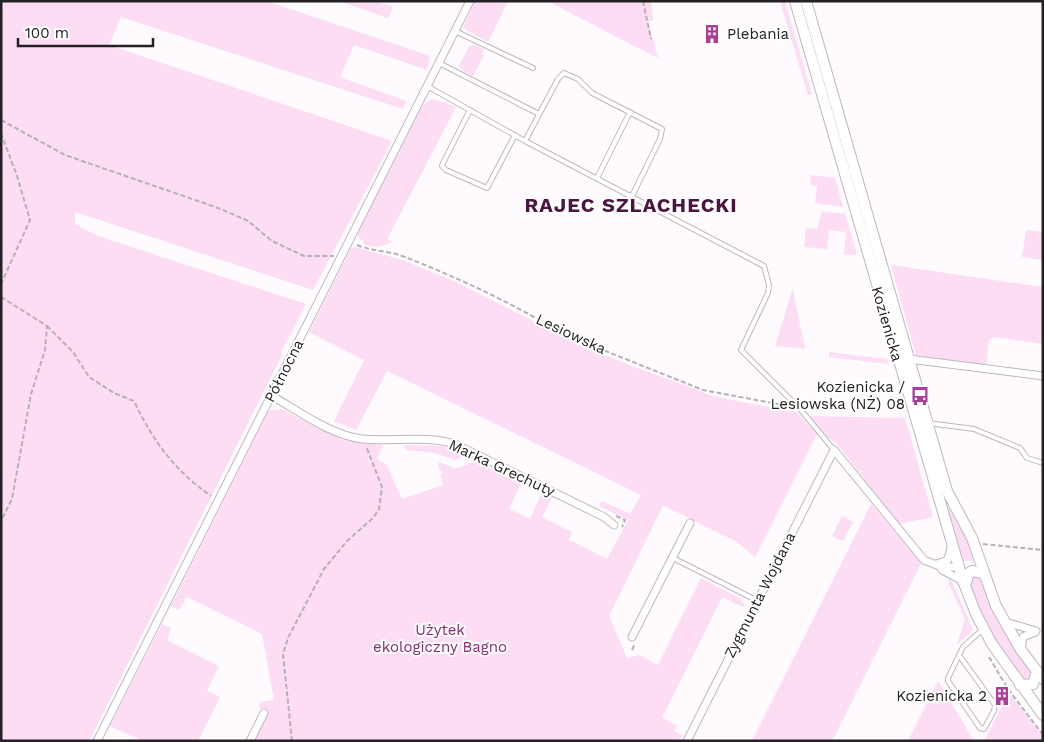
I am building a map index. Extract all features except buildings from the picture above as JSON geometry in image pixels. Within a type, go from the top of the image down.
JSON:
[{"type":"main road","name":"Kozienicka","points":[[795,1],[958,567],[984,629],[1001,659],[1043,715]]},
{"type":"main road","name":"Kozienicka","points":[[806,1],[947,491],[974,546],[982,573],[1004,622],[1040,675]]},
{"type":"main road","points":[[958,567],[970,565],[978,568],[982,573]]},
{"type":"main road","points":[[964,583],[968,573],[972,571],[982,573]]},
{"type":"main road","points":[[1020,685],[1033,684],[1040,675]]},
{"type":"street","name":"Północna","points":[[97,741],[470,1]]},
{"type":"street","points":[[909,358],[1043,376]]},
{"type":"street","name":"Marka Grechuty","points":[[272,396],[334,430],[353,437],[436,440],[455,444],[604,517],[614,525]]},
{"type":"street","points":[[834,450],[920,555],[964,583]]},
{"type":"street","name":"Zygmunta Wojdana","points":[[687,741],[834,450]]},
{"type":"street","points":[[634,640],[690,522]]},
{"type":"street","points":[[934,564],[940,564],[948,560],[951,544]]},
{"type":"street","points":[[934,564],[942,567],[958,567]]},
{"type":"street","points":[[1004,622],[1036,632],[1023,637],[1022,650]]},
{"type":"street","points":[[250,741],[264,713]]},
{"type":"lane","points":[[455,31],[533,68]]},
{"type":"lane","points":[[439,63],[539,114]]},
{"type":"lane","points":[[525,141],[558,79],[564,73],[578,79],[592,93],[659,126],[662,134],[632,196]]},
{"type":"lane","points":[[427,86],[525,141],[764,266],[769,285],[768,293],[741,350],[800,409],[834,450]]},
{"type":"lane","points":[[470,110],[443,163],[442,166],[446,170],[487,188],[515,135]]},
{"type":"lane","points":[[598,178],[630,112]]},
{"type":"lane","points":[[928,423],[974,429],[1020,448],[1027,458],[1043,463]]},
{"type":"lane","points":[[673,558],[758,600]]},
{"type":"lane","points":[[959,655],[995,705],[994,711],[984,729],[980,728],[949,685],[948,678],[959,655],[966,644],[984,629]]},
{"type":"path","points":[[644,1],[651,39]]},
{"type":"path","points":[[1,120],[65,155],[221,209],[248,221],[272,240],[304,256],[341,257]]},
{"type":"path","points":[[1,132],[30,220],[1,284]]},
{"type":"path","name":"Lesiowska","points":[[349,242],[402,256],[425,265],[542,321],[563,334],[703,390],[800,409]]},
{"type":"path","points":[[1,297],[47,326],[73,352],[90,377],[114,393],[134,401],[149,434],[167,457],[191,482],[218,501]]},
{"type":"path","points":[[1,521],[12,499],[31,394],[45,350],[47,326]]},
{"type":"path","points":[[292,741],[287,677],[283,654],[288,638],[324,569],[347,541],[373,518],[382,501],[382,487],[365,443],[361,443]]},
{"type":"path","points":[[974,546],[987,544],[1043,550]]},
{"type":"path","points":[[632,650],[634,640]]},
{"type":"path","points":[[985,650],[1008,689],[1043,735]]},
{"type":"green space","points":[[1,1],[267,1],[430,56],[427,70],[354,45],[340,77],[406,101],[403,109],[121,17],[109,45],[392,141],[313,290],[75,212],[75,224],[98,236],[306,304],[89,741],[1,741]]},
{"type":"green space","points":[[339,1],[375,1],[393,7],[388,18]]},
{"type":"green space","points":[[475,1],[508,1],[488,42],[463,28]]},
{"type":"green space","points":[[547,1],[651,1],[653,20],[648,22],[658,58]]},
{"type":"green space","points":[[780,1],[785,1],[812,95],[808,95]]},
{"type":"green space","points":[[475,45],[484,49],[482,54],[484,55],[473,76],[459,66],[469,46]]},
{"type":"green space","points":[[431,99],[456,107],[387,239],[392,242],[379,247],[365,245],[357,234],[423,105]]},
{"type":"green space","points":[[811,175],[835,178],[843,207],[815,203],[817,186],[810,185]]},
{"type":"green space","points":[[822,211],[845,214],[857,255],[844,254],[846,232],[829,230],[827,249],[804,247],[806,228],[817,229]]},
{"type":"green space","points":[[1026,230],[1043,232],[1043,260],[1022,257]]},
{"type":"green space","name":"Użytek ekologiczny Bagno","points":[[355,247],[403,260],[458,283],[567,338],[619,361],[716,397],[796,412],[817,434],[755,557],[735,541],[663,505],[609,616],[627,658],[639,655],[658,665],[701,578],[741,599],[745,608],[722,597],[662,718],[677,726],[674,731],[683,736],[677,740],[674,738],[672,741],[252,741],[266,712],[259,707],[261,702],[274,700],[262,634],[187,597],[179,610],[171,606],[269,410],[282,409],[342,440],[383,445],[377,459],[386,464],[402,499],[443,485],[439,462],[456,469],[476,461],[521,483],[509,509],[530,519],[542,493],[552,497],[542,517],[572,532],[569,540],[607,559],[628,520],[599,506],[602,501],[630,514],[641,495],[387,371],[356,430],[334,421],[364,360],[309,332],[351,248]]},
{"type":"green space","points":[[891,265],[1043,287],[1043,344],[994,337],[989,340],[986,365],[916,356]]},
{"type":"green space","points":[[793,288],[794,296],[805,349],[775,346]]},
{"type":"green space","points":[[829,352],[887,359],[888,364],[829,357]]},
{"type":"green space","points":[[810,416],[905,418],[933,517],[899,524],[836,443],[825,435]]},
{"type":"green space","points":[[404,445],[443,446],[466,456],[455,460],[435,453],[406,450]]},
{"type":"green space","points":[[871,504],[921,563],[832,741],[752,741]]},
{"type":"green space","points":[[947,505],[965,536],[973,560],[962,562]]},
{"type":"green space","points":[[842,516],[853,522],[843,541],[832,536]]},
{"type":"green space","points":[[973,576],[979,577],[1009,640],[1031,672],[1029,679],[1023,679],[999,645],[985,620],[970,581]]},
{"type":"green space","points":[[950,577],[973,630],[957,645],[965,619],[949,584],[946,590]]},
{"type":"green space","points":[[162,624],[171,628],[167,640],[219,666],[207,690],[220,697],[198,741],[143,741],[110,726]]},
{"type":"green space","points":[[938,681],[974,741],[908,741]]},
{"type":"green space","points":[[1009,693],[1043,737],[1043,741],[984,741]]},
{"type":"place","name":"Plebania","points":[[712,34]]},
{"type":"place","name":"Kozienicka / Lesiowska (NŻ) 08","points":[[920,396]]},
{"type":"place","name":"Kozienicka 2","points":[[1002,696]]},
{"type":"district","name":"RAJEC SZLACHECKI","points":[[631,205]]}]
